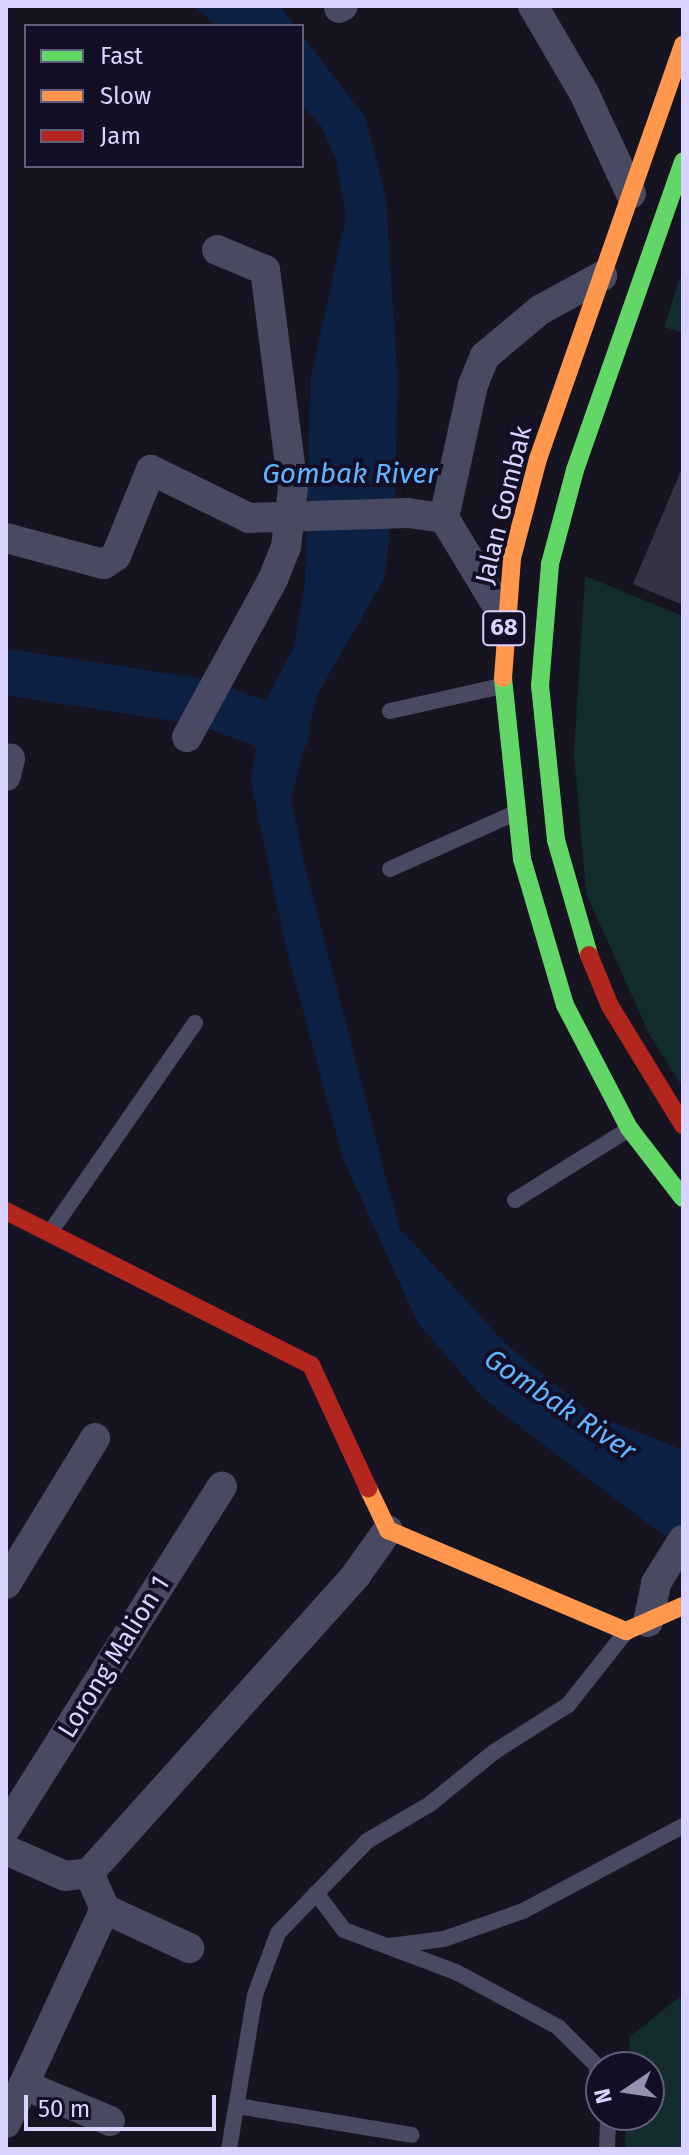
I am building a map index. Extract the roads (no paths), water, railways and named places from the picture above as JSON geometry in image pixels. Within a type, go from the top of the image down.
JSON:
[{"type":"main road","name":"Jalan Gombak","points":[[683,45],[538,459],[504,617],[502,686],[515,813],[538,927],[565,1005],[629,1128],[683,1198]]},
{"type":"main road","name":"68","points":[[683,161],[575,470],[550,564],[540,686],[556,840],[580,932],[610,1006],[683,1125]]},
{"type":"main road","points":[[10,1219],[206,1315],[280,1344],[311,1365],[388,1530],[637,1626],[683,1606]]},
{"type":"street","points":[[533,6],[584,93],[631,194]]},
{"type":"street","points":[[190,728],[218,671],[273,579],[286,547],[292,518],[289,436],[265,270],[217,250]]},
{"type":"street","points":[[504,617],[444,518],[485,356],[540,310],[602,276]]},
{"type":"street","points":[[6,538],[104,564],[116,556],[151,470],[249,518],[408,513],[444,518]]},
{"type":"street","points":[[6,1584],[95,1438]]},
{"type":"street","name":"Lorong Malion 1","points":[[6,1828],[222,1486]]},
{"type":"street","points":[[6,1850],[65,1876],[89,1873],[356,1575],[388,1530]]},
{"type":"street","points":[[637,1626],[656,1583],[683,1540]]},
{"type":"street","points":[[89,1873],[105,1909],[189,1948]]},
{"type":"street","points":[[6,2123],[105,1909]]},
{"type":"street","points":[[24,2085],[110,2121]]},
{"type":"lane","points":[[390,711],[502,686]]},
{"type":"lane","points":[[390,869],[515,813]]},
{"type":"lane","points":[[48,1236],[195,1023]]},
{"type":"lane","points":[[515,1200],[629,1128]]},
{"type":"lane","points":[[229,2149],[266,1964],[278,1933],[367,1841],[430,1804],[494,1752],[568,1705],[637,1626]]},
{"type":"lane","points":[[389,1946],[444,1939],[523,1911],[683,1826]]},
{"type":"lane","points":[[316,1893],[344,1930],[456,1972],[558,2027],[585,2054]]},
{"type":"lane","points":[[237,2106],[412,2135]]},
{"type":"water","points":[[194,6],[280,6],[294,24],[215,24]]},
{"type":"water","name":"Gombak River","points":[[304,38],[365,117],[386,199],[397,372],[396,484],[384,579],[317,695],[291,799],[302,855],[399,1228],[507,1345],[590,1413],[683,1450],[683,1550],[484,1399],[418,1323],[343,1158],[286,947],[251,781],[263,706],[294,647],[305,584],[311,378],[346,217],[337,162],[322,127],[304,107]]},
{"type":"waterway","points":[[6,672],[203,702],[286,733]]}]
